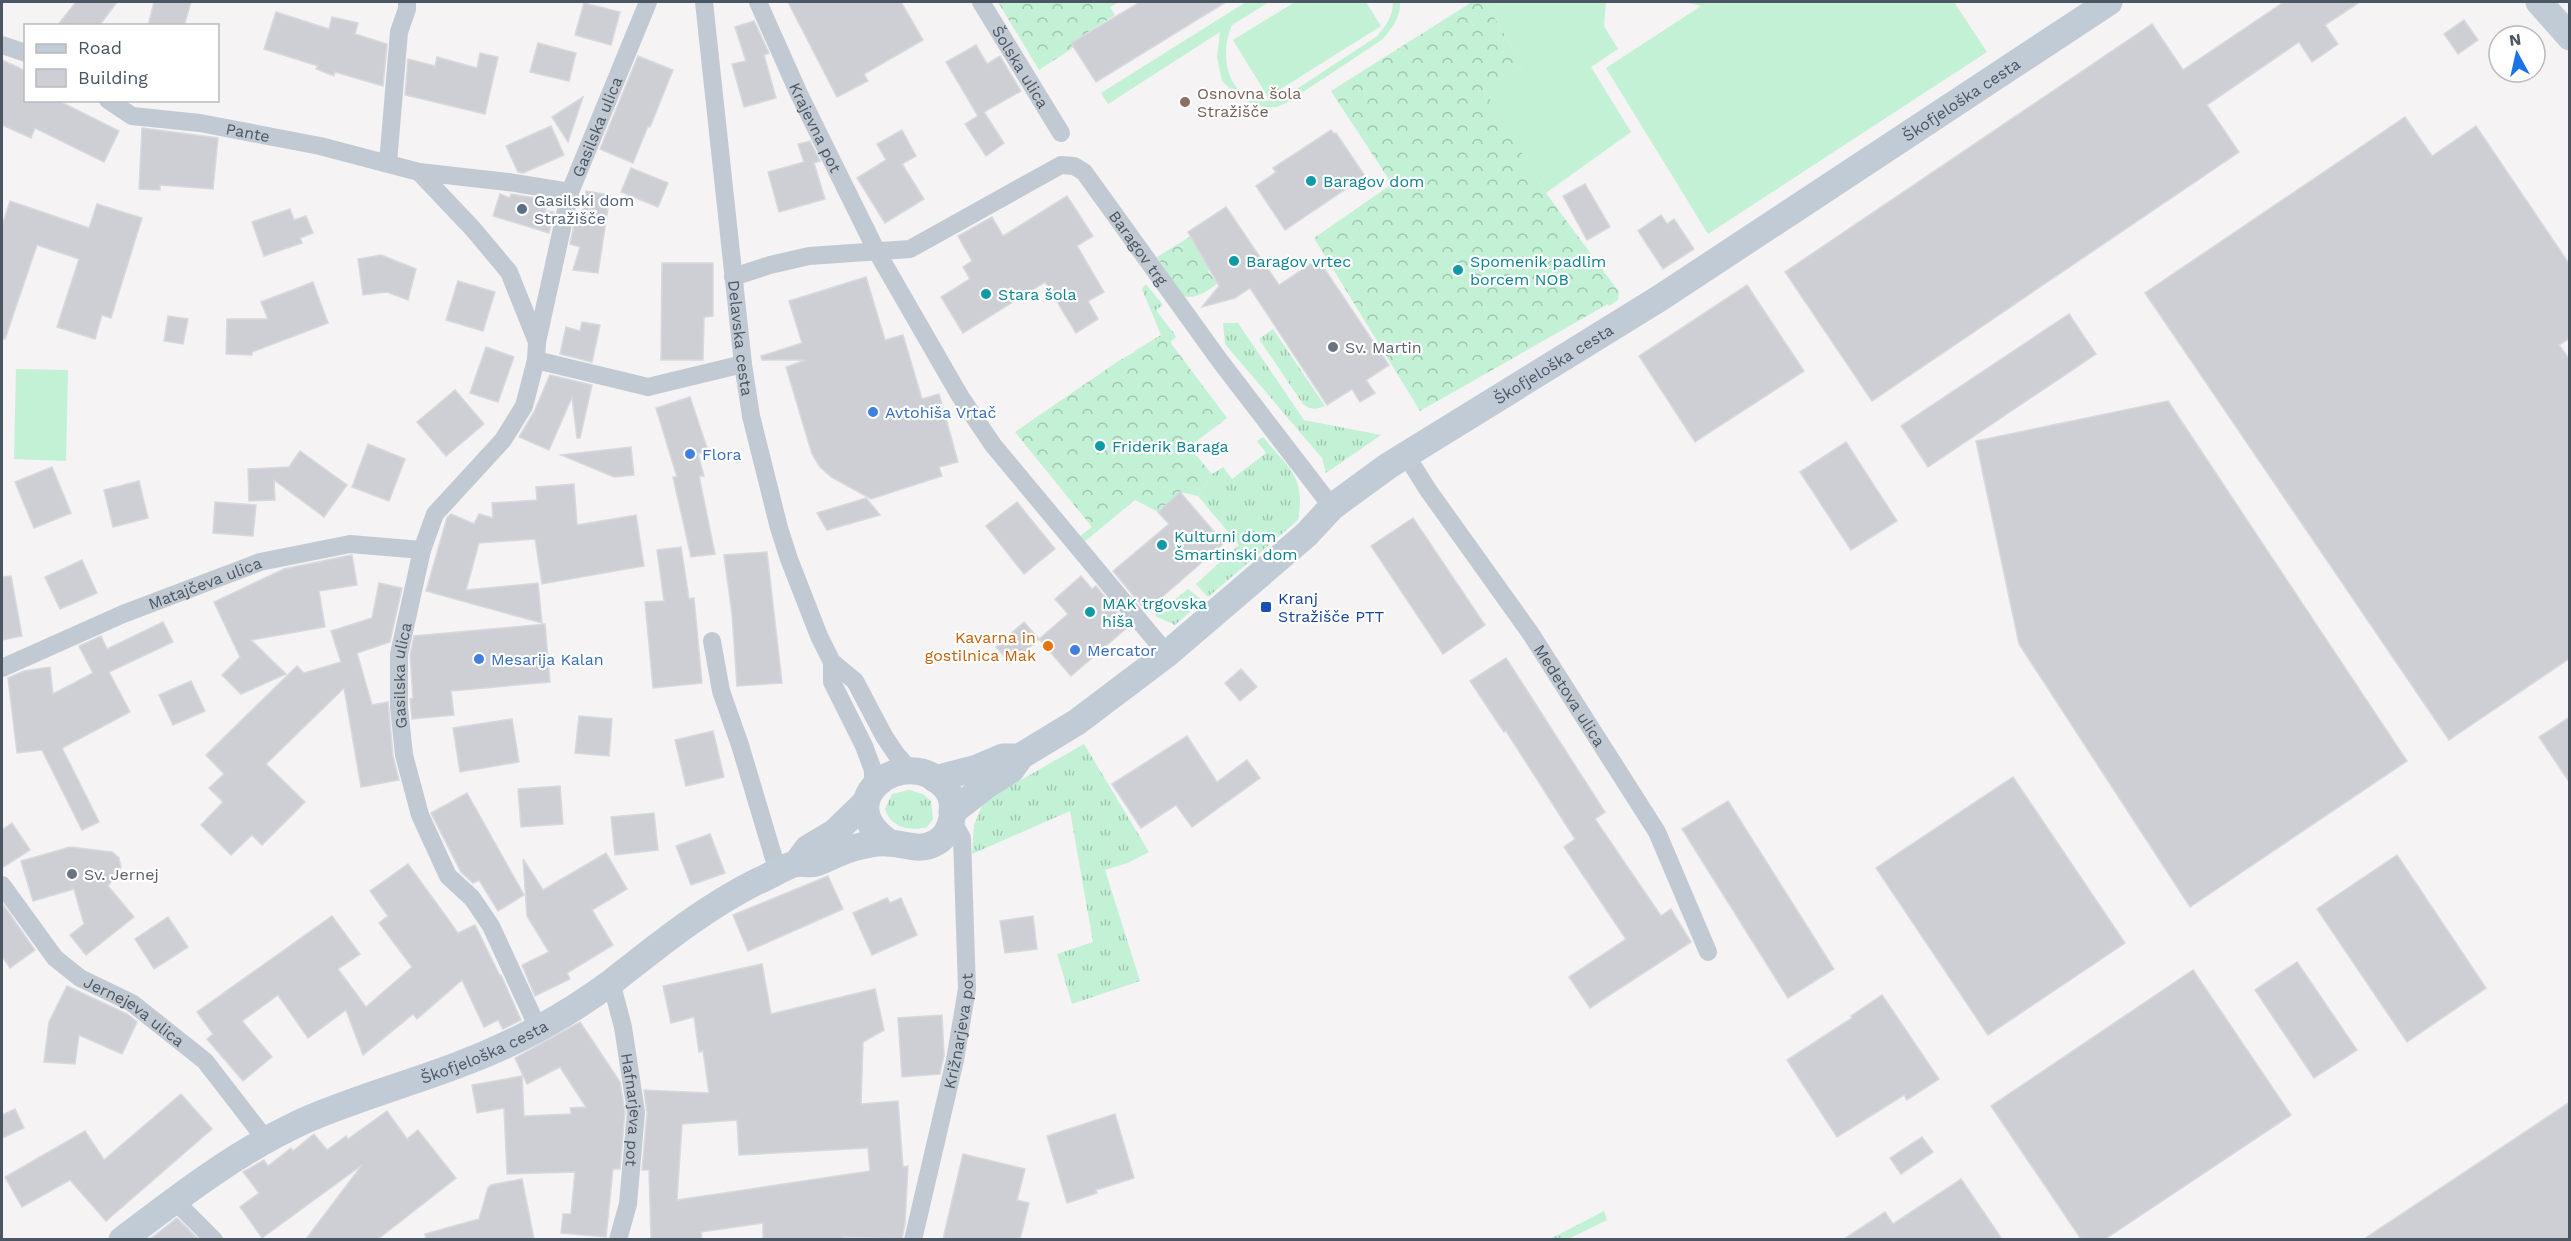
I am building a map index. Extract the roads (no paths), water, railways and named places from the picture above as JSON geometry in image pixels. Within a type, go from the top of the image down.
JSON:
[{"type":"street","name":"Gasilska ulica","points":[[538,1028],[491,926],[472,898],[448,876],[420,815],[404,755],[399,707],[399,654],[422,550],[435,514],[503,440],[524,406],[570,192],[648,2]]},
{"type":"street","name":"Delavska cesta","points":[[704,2],[733,278],[751,416],[789,559],[832,662],[832,682],[864,746],[873,770],[870,794]]},
{"type":"street","name":"Krajevna pot","points":[[758,2],[799,94],[877,252]]},
{"type":"street","name":"Šolska ulica","points":[[981,2],[1061,133]]},
{"type":"street","name":"Škofjeloška cesta","points":[[952,816],[987,785],[1011,770],[1021,756],[1077,722],[1167,654],[1306,535],[1332,507],[1406,455],[1660,298],[2109,2]]},
{"type":"street","points":[[2539,2],[2570,37]]},
{"type":"street","points":[[388,163],[399,32],[407,5]]},
{"type":"street","points":[[2,45],[24,52]]},
{"type":"street","name":"Pante","points":[[111,102],[132,116],[200,123],[320,146],[419,172],[570,192]]},
{"type":"street","name":"Baragov trg","points":[[733,278],[770,265],[809,256],[910,249],[1061,165],[1074,166],[1084,172],[1220,361],[1332,507]]},
{"type":"street","points":[[419,172],[473,229],[509,272],[536,351],[648,387],[743,364]]},
{"type":"street","points":[[877,252],[930,346],[993,445],[1167,654]]},
{"type":"street","name":"Medetova ulica","points":[[1406,455],[1428,490],[1531,634],[1657,832],[1708,952]]},
{"type":"street","name":"Matajčeva ulica","points":[[2,668],[123,614],[260,562],[350,544],[422,550]]},
{"type":"street","points":[[712,641],[721,691],[787,867]]},
{"type":"street","name":"Delavska cesta","points":[[832,662],[855,681],[896,754],[923,775]]},
{"type":"street","name":"Škofjeloška cesta","points":[[923,775],[976,768],[1004,757],[1021,756]]},
{"type":"street","points":[[896,772],[923,775],[946,788],[952,800],[952,816],[946,834],[936,843],[914,847],[890,843],[874,832],[868,819],[870,794],[883,777],[896,772]]},
{"type":"street","name":"Škofjeloška cesta","points":[[122,1239],[238,1155],[266,1140],[354,1101],[458,1065],[504,1046],[579,1005],[694,917],[787,867],[808,848],[835,832],[870,794]]},
{"type":"street","name":"Križnarjeva pot","points":[[913,1239],[955,1060],[967,989],[962,838],[952,816]]},
{"type":"street","name":"Škofjeloška cesta","points":[[787,867],[814,864],[851,848],[890,843]]},
{"type":"street","name":"Jernejeva ulica","points":[[2,885],[55,958],[80,978],[132,1004],[205,1061],[266,1140]]},
{"type":"street","name":"Hafnarjeva pot","points":[[611,982],[623,1027],[636,1112],[628,1204],[618,1239]]},
{"type":"street","points":[[174,1200],[214,1239]]},
{"type":"place","name":"Osnovna šola Stražišče","points":[[1185,102]]},
{"type":"place","name":"Baragov dom","points":[[1311,181]]},
{"type":"place","name":"Gasilski dom Stražišče","points":[[522,209]]},
{"type":"place","name":"Baragov vrtec","points":[[1234,261]]},
{"type":"place","name":"Spomenik padlim borcem NOB","points":[[1458,270]]},
{"type":"place","name":"Stara šola","points":[[986,294]]},
{"type":"place","name":"Sv. Martin","points":[[1333,347]]},
{"type":"place","name":"Avtohiša Vrtač","points":[[873,412]]},
{"type":"place","name":"Friderik Baraga","points":[[1100,446]]},
{"type":"place","name":"Flora","points":[[690,454]]},
{"type":"place","name":"Kulturni dom Šmartinski dom","points":[[1162,545]]},
{"type":"place","name":"Kranj Stražišče PTT","points":[[1266,607]]},
{"type":"place","name":"MAK trgovska hiša","points":[[1090,612]]},
{"type":"place","name":"Kavarna in gostilnica Mak","points":[[1048,646]]},
{"type":"place","name":"Mercator","points":[[1075,650]]},
{"type":"place","name":"Mesarija Kalan","points":[[479,659]]},
{"type":"place","name":"Sv. Jernej","points":[[72,874]]}]
